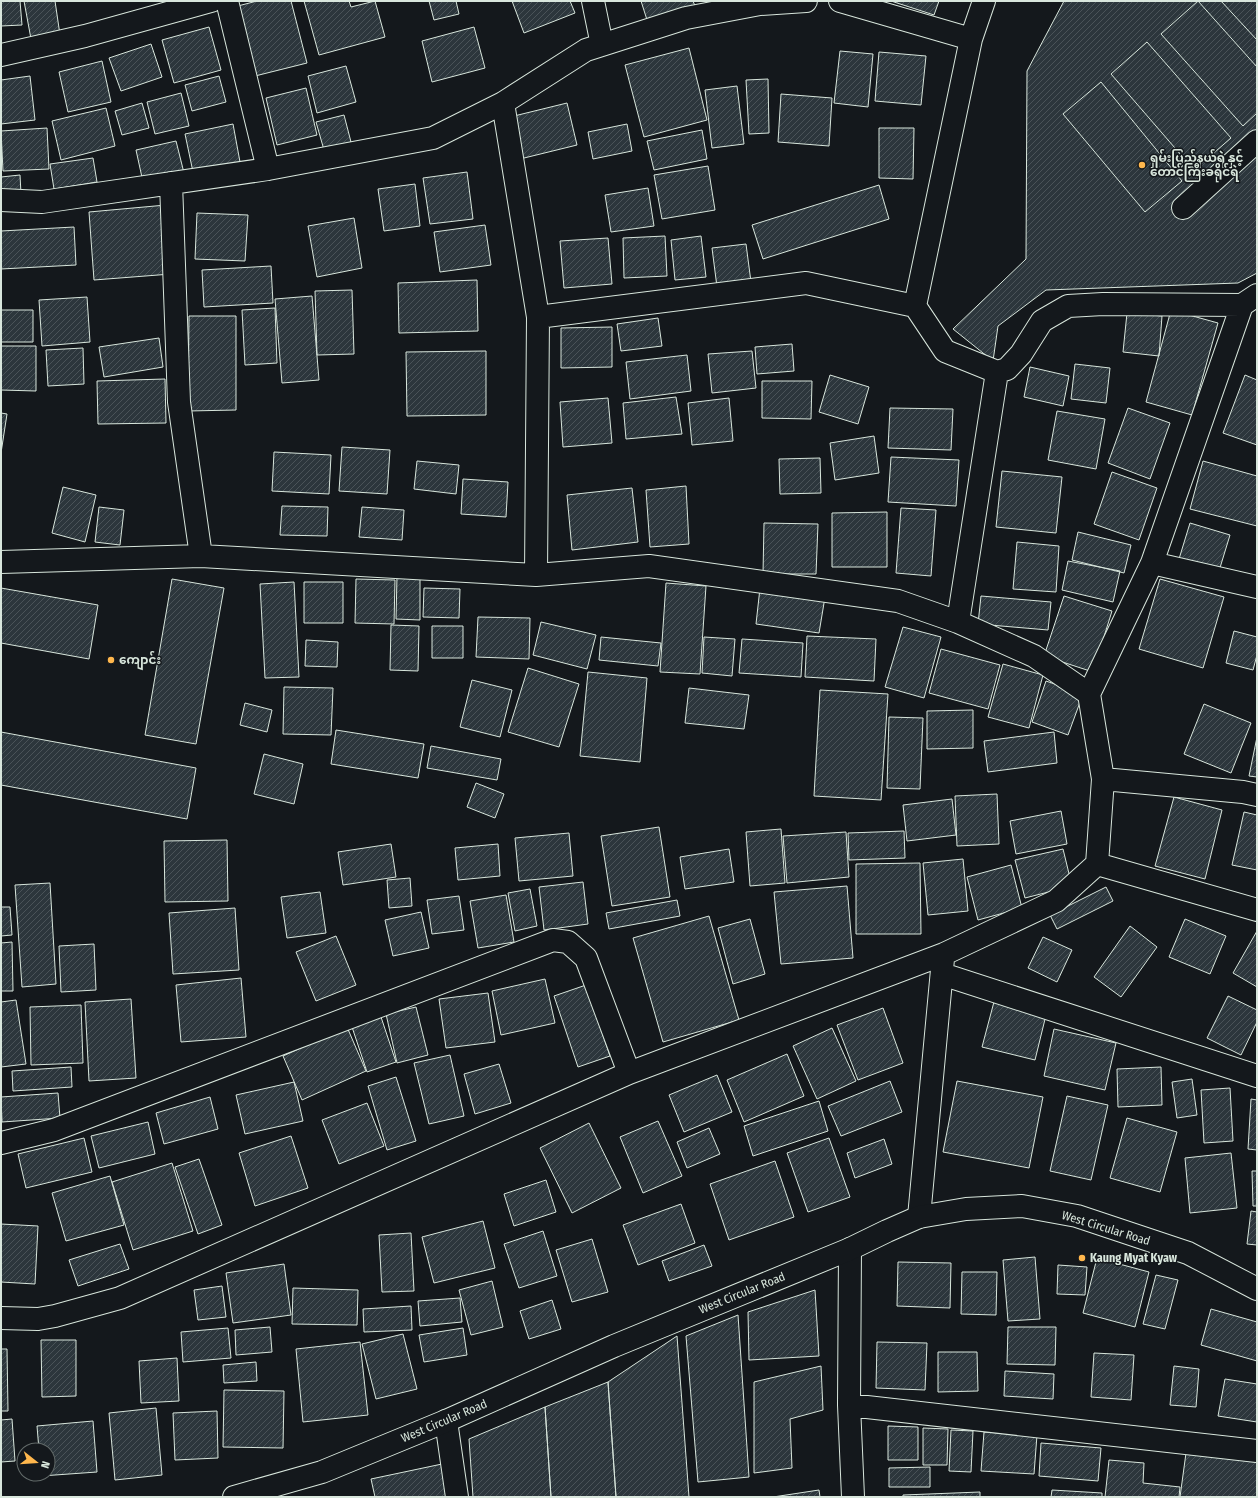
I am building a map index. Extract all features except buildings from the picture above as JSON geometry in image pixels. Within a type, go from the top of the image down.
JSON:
[{"type":"street","points":[[1,55],[85,36],[211,1]]},
{"type":"street","points":[[227,1],[268,169]]},
{"type":"street","points":[[593,1],[602,45]]},
{"type":"street","points":[[1,200],[42,202],[268,169],[433,138],[503,103],[586,50],[686,18],[760,4],[806,1]]},
{"type":"street","points":[[840,1],[971,39]]},
{"type":"street","points":[[915,306],[971,39],[984,1]]},
{"type":"street","points":[[503,103],[538,317],[536,574]]},
{"type":"street","points":[[1183,208],[1257,141]]},
{"type":"street","points":[[171,183],[179,402],[201,556]]},
{"type":"street","points":[[1,1318],[38,1319],[55,1316],[120,1298],[629,1073],[943,964],[1056,901],[1097,864],[1103,779],[1089,694],[1152,563],[1249,300],[1068,306],[1042,321],[1021,354],[1007,369],[997,372],[945,351],[915,306],[806,283],[538,317]]},
{"type":"street","points":[[958,622],[997,372]]},
{"type":"street","points":[[1,562],[201,556],[536,574],[650,566],[898,601],[958,622],[1034,656],[1089,694]]},
{"type":"street","points":[[1152,563],[1257,587]]},
{"type":"street","points":[[1103,779],[1244,792],[1257,795]]},
{"type":"street","points":[[1097,864],[1257,910]]},
{"type":"street","points":[[1,1142],[54,1130],[553,940],[568,942],[586,958],[629,1073]]},
{"type":"street","points":[[943,964],[1257,1076]]},
{"type":"street","points":[[919,1217],[943,964]]},
{"type":"street","name":"West Circular Road","points":[[234,1497],[322,1472],[446,1421],[614,1346],[850,1249],[919,1217],[966,1209],[1022,1206],[1076,1216],[1188,1253],[1257,1289]]},
{"type":"street","points":[[850,1249],[849,1405],[853,1497]]},
{"type":"street","points":[[849,1405],[1257,1451]]},
{"type":"street","points":[[446,1421],[457,1497]]},
{"type":"place","name":"ရှမ်းပြည်နယ်ရဲ နှင့် တောင်ကြီးခရိုင်ရဲ","points":[[1142,165]]},
{"type":"place","name":"ကျောင်း","points":[[111,660]]},
{"type":"place","name":"Kaung Myat Kyaw","points":[[1082,1258]]}]
